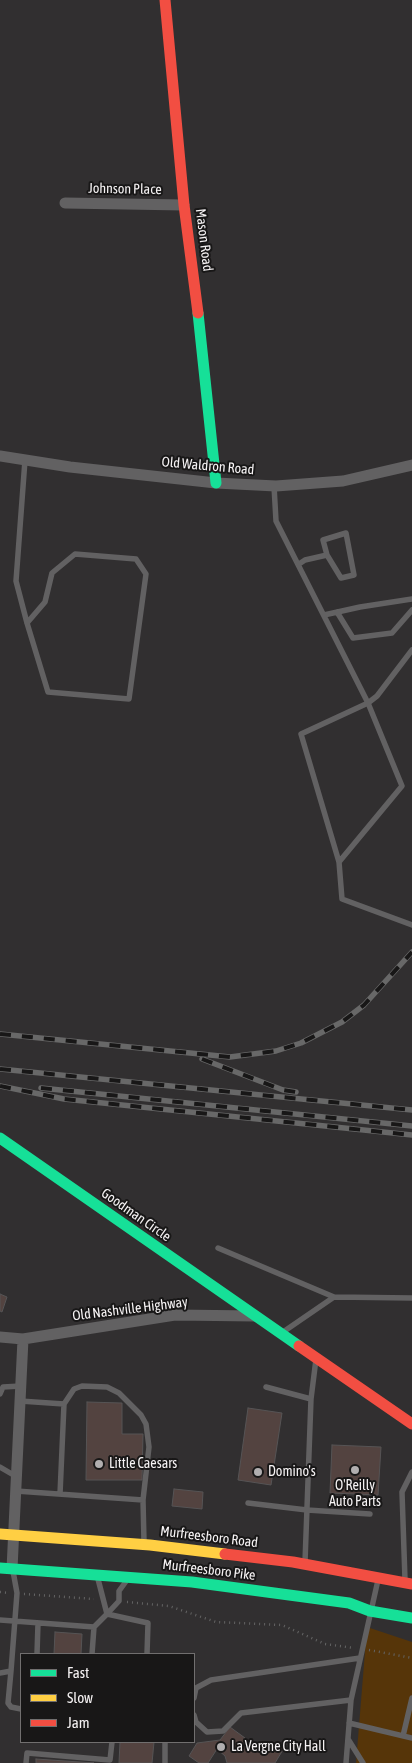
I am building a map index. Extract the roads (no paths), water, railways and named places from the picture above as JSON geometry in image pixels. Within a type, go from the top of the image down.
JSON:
[{"type":"street","name":"Mason Road","points":[[165,0],[184,205],[207,381],[216,483]]},
{"type":"street","name":"Johnson Place","points":[[66,202],[184,205]]},
{"type":"street","name":"Old Waldron Road","points":[[0,456],[216,483],[274,486],[343,480],[412,466]]},
{"type":"street","name":"Goodman Circle","points":[[0,1138],[255,1316]]},
{"type":"street","name":"Old Nashville Highway","points":[[0,1337],[23,1339],[175,1315],[255,1316]]},
{"type":"street","points":[[255,1316],[412,1424]]},
{"type":"street","points":[[12,1569],[23,1339]]},
{"type":"street","name":"Murfreesboro Road","points":[[0,1534],[144,1544],[304,1564],[409,1583]]},
{"type":"street","name":"Murfreesboro Pike","points":[[0,1568],[192,1582],[349,1603],[370,1611],[412,1618]]},
{"type":"lane","points":[[25,460],[16,581],[26,623],[48,692],[129,699],[146,574],[136,559],[75,554],[52,573],[45,602],[26,623]]},
{"type":"lane","points":[[274,486],[276,520],[368,703],[402,786],[338,862]]},
{"type":"lane","points":[[346,533],[354,575],[342,578],[327,554],[323,540],[346,533]]},
{"type":"lane","points":[[299,564],[305,560],[327,554]]},
{"type":"lane","points":[[324,616],[412,599]]},
{"type":"lane","points":[[337,612],[353,638],[392,633],[412,610]]},
{"type":"lane","points":[[412,650],[377,696],[368,703],[300,734],[338,862],[342,899],[412,925]]},
{"type":"lane","points":[[218,1248],[334,1297],[412,1298]]},
{"type":"lane","points":[[280,1334],[334,1297]]},
{"type":"lane","points":[[304,1564],[311,1399],[316,1358]]},
{"type":"lane","points":[[0,1394],[1,1384],[21,1386]]},
{"type":"lane","points":[[60,1494],[64,1404],[74,1389],[82,1386],[107,1387],[119,1393],[141,1415],[146,1424],[149,1447],[143,1500],[144,1544]]},
{"type":"lane","points":[[266,1387],[311,1399]]},
{"type":"lane","points":[[20,1402],[64,1404]]},
{"type":"lane","points":[[0,1468],[17,1477]]},
{"type":"lane","points":[[409,1583],[402,1492],[412,1472]]},
{"type":"lane","points":[[16,1491],[143,1500]]},
{"type":"lane","points":[[248,1503],[307,1510],[370,1514]]},
{"type":"lane","points":[[12,1569],[17,1593],[8,1703],[11,1707],[20,1709]]},
{"type":"lane","points":[[97,1574],[107,1614]]},
{"type":"lane","points":[[92,1653],[94,1627],[119,1601],[119,1592],[130,1577]]},
{"type":"lane","points":[[346,1763],[351,1700],[379,1578]]},
{"type":"lane","points":[[107,1614],[148,1623],[147,1653]]},
{"type":"lane","points":[[0,1620],[94,1627]]},
{"type":"lane","points":[[37,1653],[38,1623]]},
{"type":"lane","points":[[195,1693],[196,1688],[211,1680],[360,1658]]},
{"type":"lane","points":[[0,1673],[10,1671]]},
{"type":"lane","points":[[403,1736],[412,1698]]},
{"type":"lane","points":[[195,1718],[196,1722],[207,1732],[223,1731],[240,1713],[351,1700]]},
{"type":"lane","points":[[349,1723],[412,1738]]},
{"type":"lane","points":[[348,1739],[363,1763]]},
{"type":"lane","points":[[26,1763],[27,1753],[110,1760],[112,1743]]},
{"type":"lane","points":[[165,1743],[165,1763]]},
{"type":"railway","points":[[0,1034],[230,1057],[276,1051],[301,1043],[342,1022],[364,1005],[412,952]]},
{"type":"railway","points":[[202,1059],[283,1090],[296,1092]]},
{"type":"railway","points":[[0,1069],[412,1110]]},
{"type":"railway","points":[[0,1086],[64,1099],[412,1135]]},
{"type":"railway","points":[[41,1088],[412,1126]]},
{"type":"place","name":"Little Caesars","points":[[99,1464]]},
{"type":"place","name":"O'Reilly Auto Parts","points":[[355,1470]]},
{"type":"place","name":"Domino's","points":[[258,1472]]},
{"type":"place","name":"La Vergne City Hall","points":[[221,1747]]}]
